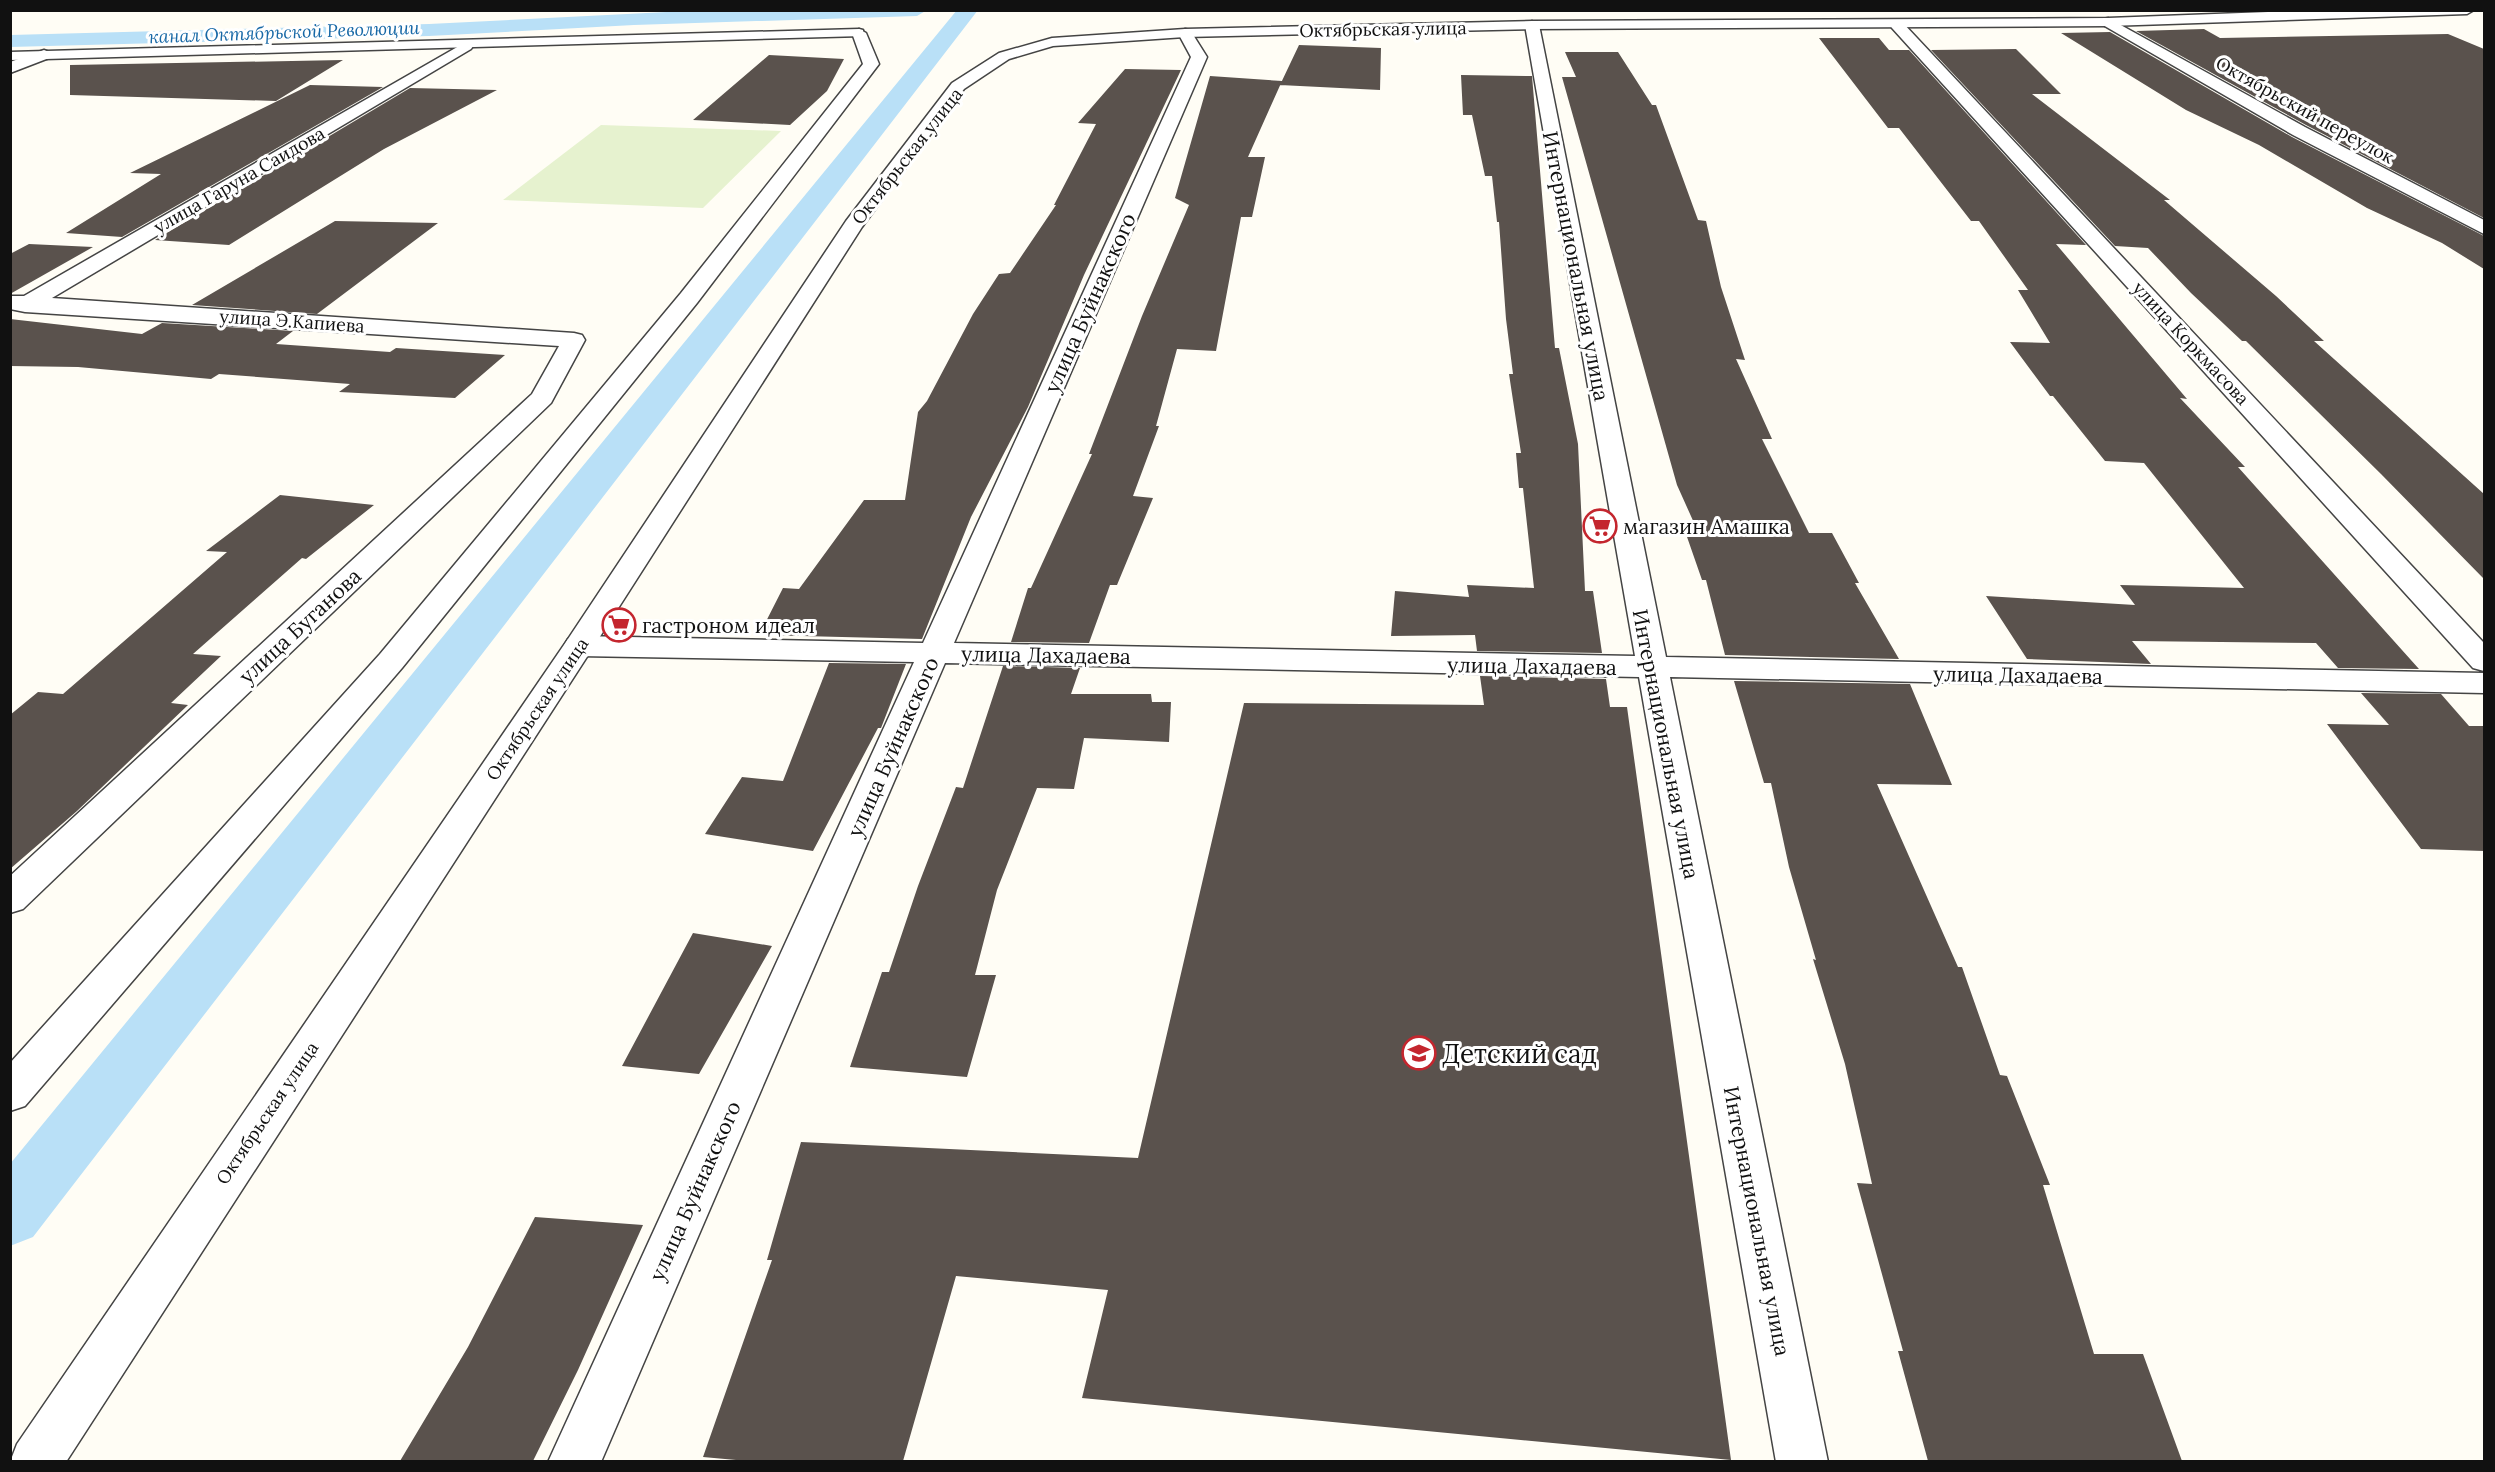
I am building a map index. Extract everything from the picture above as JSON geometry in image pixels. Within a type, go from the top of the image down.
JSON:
[{"type":"street","name":"Октябрьская улица","points":[[35,1461],[579,646],[853,225],[958,86],[1004,56],[1052,42],[1185,33],[1532,25],[1897,25],[2108,22],[2467,10]]},
{"type":"street","name":"Октябрьский переулок","points":[[2108,22],[2310,137],[2484,228]]},
{"type":"street","name":"Интернациональная улица","points":[[1532,25],[1651,669],[1802,1461]]},
{"type":"street","name":"улица Коркмасова","points":[[1897,25],[2484,661]]},
{"type":"street","points":[[10,1093],[391,661],[697,289],[871,64],[859,33]]},
{"type":"street","name":"улица Буйнакского","points":[[574,1461],[1199,57],[1185,33]]},
{"type":"street","name":"улица Гаруна Саидова","points":[[17,306],[466,46]]},
{"type":"street","points":[[10,69],[44,55]]},
{"type":"street","name":"улица Э.Капиева","points":[[17,306],[574,340]]},
{"type":"street","name":"улица Буганова","points":[[10,899],[542,398],[574,340]]},
{"type":"street","name":"улица Дахадаева","points":[[579,646],[1651,669],[2484,683]]},
{"type":"lane","points":[[10,56],[466,46],[859,33]]},
{"type":"green space","points":[[601,125],[781,131],[703,208],[503,200]]},
{"type":"building","points":[[2204,29],[2220,38],[2448,34],[2484,49],[2484,218],[2306,125],[2136,31]]},
{"type":"building","points":[[2110,32],[2292,137],[2484,236],[2484,269],[2442,243],[2367,208],[2259,145],[2186,110],[2061,33]]},
{"type":"building","points":[[1819,38],[1879,38],[1889,50],[1909,50],[2086,245],[2056,244],[2187,399],[2180,398],[2245,467],[2238,467],[2419,669],[2338,668],[2316,643],[2132,641],[2151,664],[2027,659],[1986,596],[2135,605],[2120,585],[2244,588],[2144,463],[2105,461],[2053,396],[2050,396],[2010,342],[2050,343],[2018,290],[2028,290],[1979,221],[1971,221],[1899,128],[1888,128]]},
{"type":"building","points":[[1299,45],[1381,48],[1380,90],[1280,85]]},
{"type":"building","points":[[2016,49],[2061,94],[2032,94],[2170,200],[2164,200],[2276,296],[2324,341],[2314,341],[2484,494],[2484,579],[2246,341],[2242,341],[2191,293],[2148,248],[2115,246],[1931,50]]},
{"type":"building","points":[[1565,52],[1618,52],[1652,105],[1656,105],[1698,220],[1706,221],[1721,287],[1745,360],[1736,359],[1772,439],[1762,439],[1809,533],[1832,533],[1859,583],[1855,583],[1899,659],[1725,655],[1706,580],[1702,580],[1686,534],[1699,534],[1677,485],[1562,77],[1576,77]]},
{"type":"building","points":[[769,55],[844,59],[827,91],[790,125],[693,120]]},
{"type":"building","points":[[343,60],[276,101],[70,95],[70,65]]},
{"type":"building","points":[[1125,69],[1181,70],[1084,275],[1028,407],[971,517],[922,639],[759,635],[783,588],[799,589],[864,500],[905,500],[918,412],[927,401],[973,314],[999,274],[1010,273],[1056,205],[1054,205],[1096,124],[1078,123]]},
{"type":"building","points":[[1461,75],[1532,76],[1555,348],[1559,348],[1578,444],[1585,591],[1593,591],[1602,653],[1477,651],[1475,635],[1391,636],[1395,591],[1469,597],[1467,585],[1534,588],[1523,488],[1519,488],[1516,453],[1521,453],[1509,374],[1513,374],[1506,319],[1499,222],[1497,222],[1492,176],[1485,176],[1472,115],[1463,115]]},
{"type":"building","points":[[1210,76],[1282,81],[1248,157],[1265,157],[1252,217],[1241,217],[1216,351],[1177,349],[1156,426],[1159,426],[1133,496],[1153,498],[1117,585],[1110,585],[1089,643],[1011,642],[1028,588],[1031,588],[1092,454],[1089,454],[1142,316],[1189,205],[1175,198]]},
{"type":"building","points":[[310,85],[383,87],[122,237],[66,233],[161,174],[130,173]]},
{"type":"building","points":[[410,88],[497,90],[384,149],[229,245],[155,240]]},
{"type":"building","points":[[335,221],[438,223],[317,314],[192,305]]},
{"type":"building","points":[[29,244],[93,247],[10,294],[10,254]]},
{"type":"building","points":[[10,319],[142,334],[162,323],[293,331],[276,344],[390,352],[396,348],[505,355],[455,398],[339,392],[350,384],[219,374],[211,379],[78,367],[10,366]]},
{"type":"building","points":[[280,495],[374,505],[306,559],[302,558],[193,654],[221,656],[171,703],[188,705],[77,811],[10,869],[10,715],[38,692],[63,694],[227,552],[206,551]]},
{"type":"building","points":[[829,663],[906,664],[881,728],[878,728],[813,851],[705,834],[742,777],[783,781]]},
{"type":"building","points":[[1003,666],[1080,668],[1071,694],[1151,694],[1152,702],[1171,702],[1169,742],[1084,738],[1074,789],[1037,788],[997,890],[975,975],[996,975],[967,1077],[850,1067],[882,972],[889,972],[918,886],[956,787],[963,788]]},
{"type":"building","name":"Детский сад","points":[[1480,676],[1606,679],[1610,707],[1627,707],[1731,1460],[1082,1398],[1108,1290],[956,1276],[903,1461],[747,1461],[703,1457],[772,1260],[767,1260],[801,1142],[1138,1158],[1244,703],[1484,705]]},
{"type":"building","points":[[1734,681],[1910,684],[1952,785],[1877,784],[1958,967],[1962,967],[2000,1075],[2007,1076],[2050,1185],[2043,1185],[2094,1354],[2143,1354],[2182,1461],[1928,1461],[1898,1351],[1903,1351],[1857,1183],[1872,1184],[1845,1064],[1813,959],[1816,960],[1789,867],[1771,783],[1764,783]]},
{"type":"building","points":[[2361,693],[2441,694],[2469,726],[2484,726],[2484,851],[2421,849],[2327,724],[2389,725]]},
{"type":"building","points":[[693,933],[772,946],[699,1074],[622,1066]]},
{"type":"building","points":[[535,1217],[643,1225],[578,1370],[533,1461],[400,1461],[468,1347]]},
{"type":"waterway","name":"канал Октябрьской Революции","points":[[10,41],[429,30],[634,19],[917,10]]},
{"type":"waterway","points":[[10,1215],[968,10]]},
{"type":"place","name":"магазин Амашка","points":[[1600,526]]},
{"type":"place","name":"гастроном идеал","points":[[619,625]]},
{"type":"place","name":"Детский сад","points":[[1419,1053]]}]
